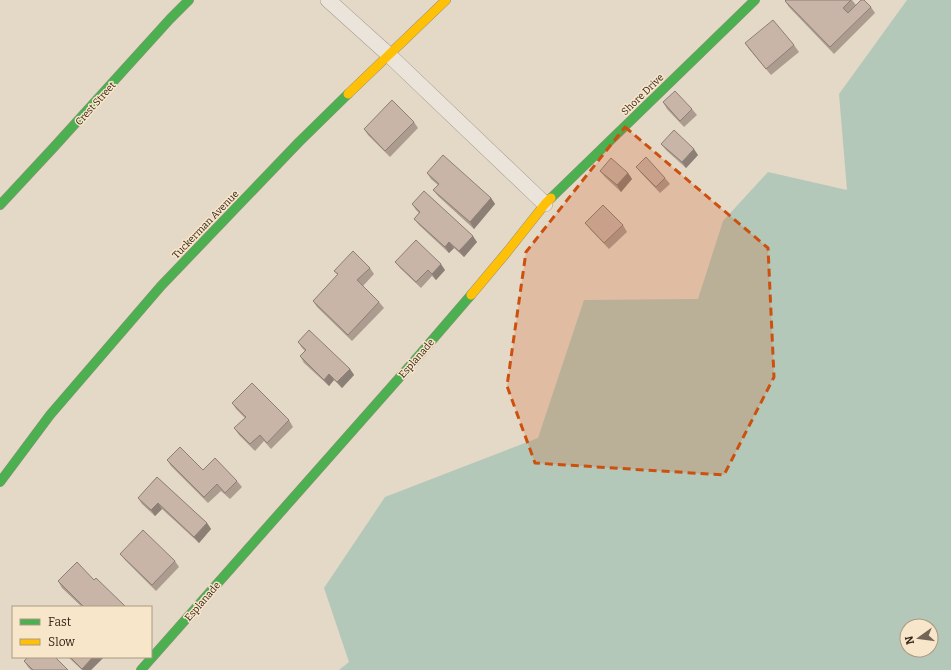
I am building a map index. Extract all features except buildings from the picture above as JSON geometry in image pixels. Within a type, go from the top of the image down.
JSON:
[{"type":"street","name":"Crest Street","points":[[0,205],[189,0]]},
{"type":"street","points":[[328,0],[389,55],[545,204]]},
{"type":"street","name":"Tuckerman Avenue","points":[[0,482],[50,415],[161,286],[299,142],[446,0]]},
{"type":"street","name":"Shore Drive","points":[[545,204],[755,0]]},
{"type":"street","name":"Esplanade","points":[[152,656],[415,360],[507,252],[545,204]]},
{"type":"street","name":"Esplanade","points":[[140,670],[151,658]]},
{"type":"highlighted area","points":[[625,127],[768,248],[774,377],[724,475],[535,463],[507,386],[526,252]]},
{"type":"shaded area","points":[[907,0],[951,0],[951,670],[339,670],[349,662],[324,588],[385,497],[538,438],[584,300],[698,299],[723,221],[768,172],[847,190],[839,94]]},
{"type":"traffic: fast","points":[[0,205],[189,0]]},
{"type":"traffic: fast","points":[[551,198],[755,0]]},
{"type":"traffic: fast","points":[[0,482],[50,415],[161,286],[299,142],[348,94]]},
{"type":"traffic: fast","points":[[152,658],[471,295]]},
{"type":"traffic: fast","points":[[141,670],[152,658]]},
{"type":"traffic: slow","points":[[348,94],[446,0]]},
{"type":"traffic: slow","points":[[471,295],[551,198]]}]
